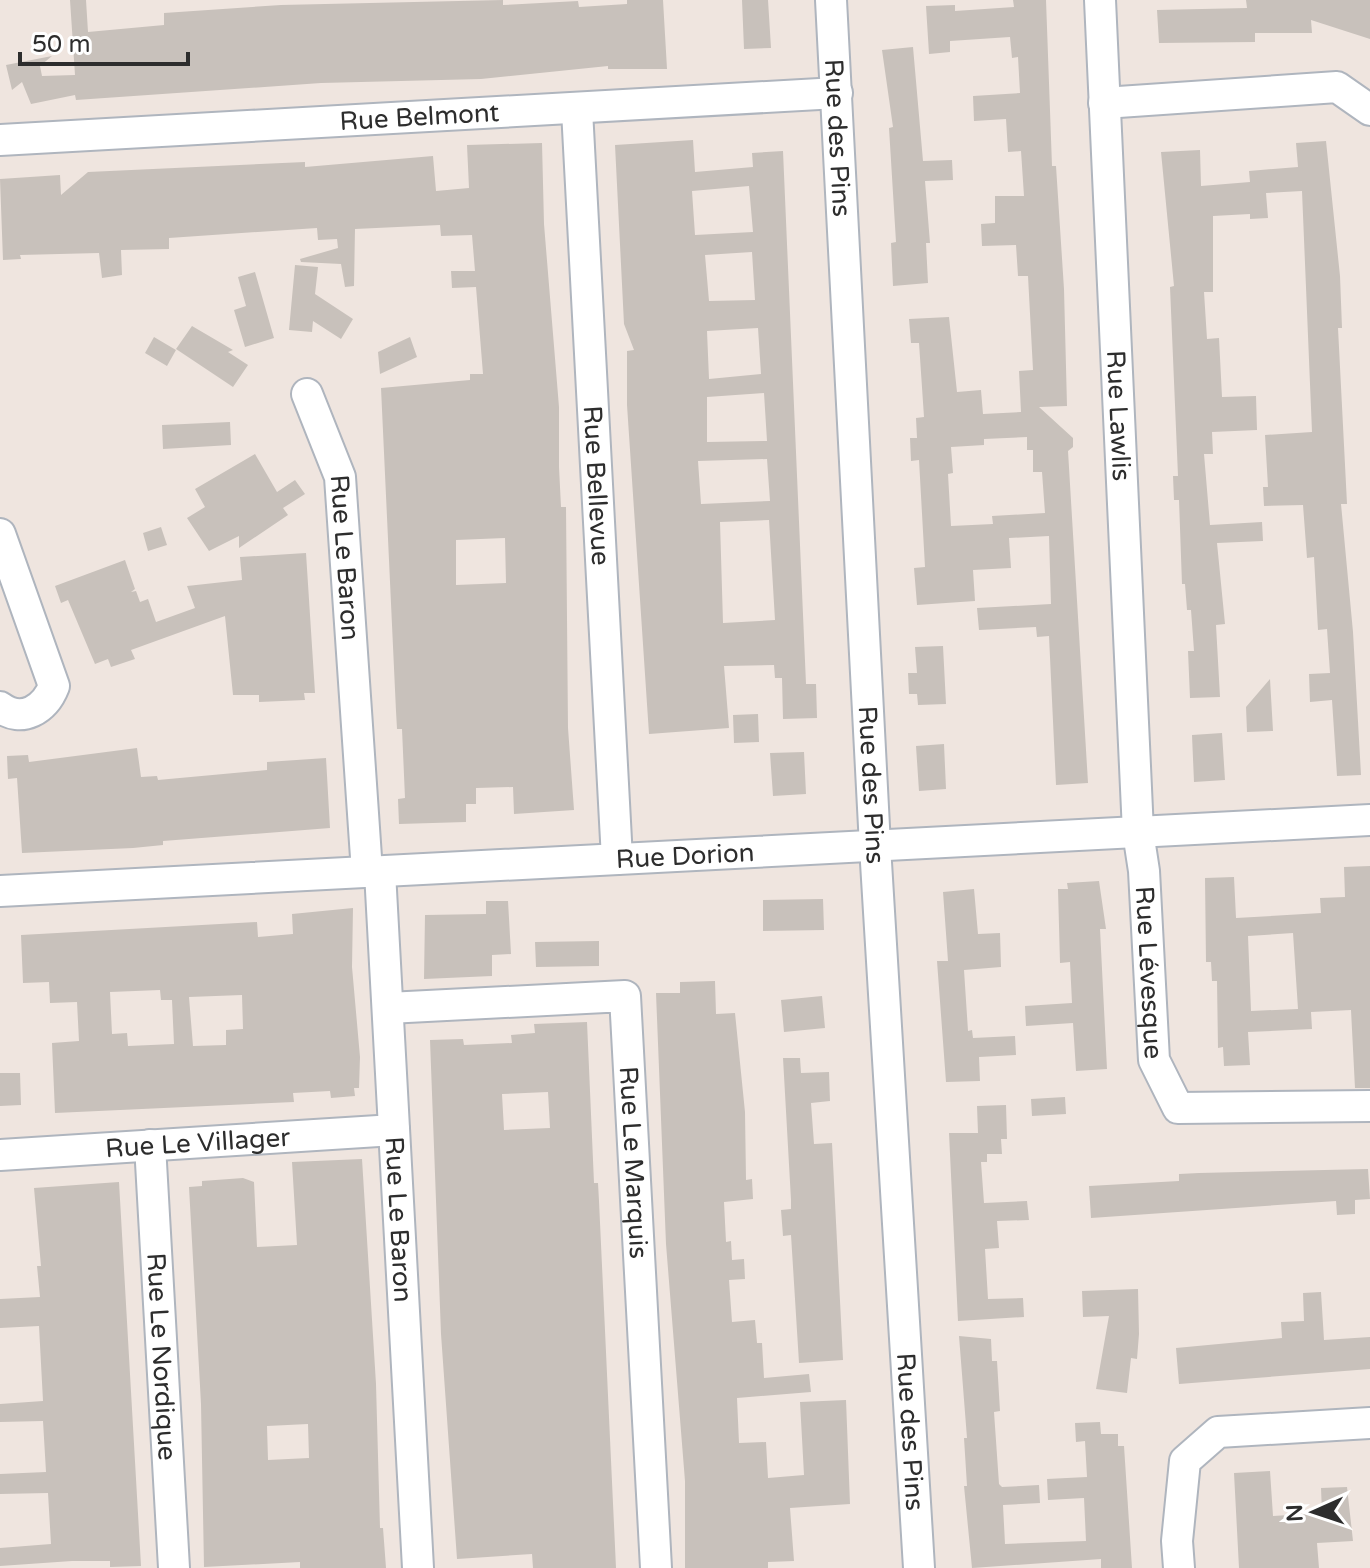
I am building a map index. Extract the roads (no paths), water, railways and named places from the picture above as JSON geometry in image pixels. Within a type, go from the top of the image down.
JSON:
[{"type":"street","name":"Rue des Pins","points":[[831,0],[875,846],[919,1568]]},
{"type":"street","name":"Rue Lawlis","points":[[1100,0],[1138,832]]},
{"type":"street","points":[[1104,103],[1337,87],[1370,110]]},
{"type":"street","name":"Rue Belmont","points":[[0,140],[837,93]]},
{"type":"street","name":"Rue Bellevue","points":[[577,110],[617,859]]},
{"type":"street","name":"Rue Le Baron","points":[[307,394],[340,477],[388,1008],[418,1568]]},
{"type":"street","points":[[0,534],[54,686],[44,706],[33,712],[19,714],[0,707]]},
{"type":"street","name":"Rue Dorion","points":[[0,891],[1370,820]]},
{"type":"street","name":"Rue Lévesque","points":[[1138,832],[1144,871],[1154,1060],[1178,1108],[1370,1106]]},
{"type":"street","name":"Rue Le Marquis","points":[[388,1008],[625,996],[656,1568]]},
{"type":"street","name":"Rue Le Villager","points":[[0,1155],[394,1130]]},
{"type":"street","name":"Rue Le Nordique","points":[[150,1145],[174,1568]]},
{"type":"street","points":[[1179,1568],[1177,1541],[1185,1461],[1218,1432],[1370,1423]]}]
